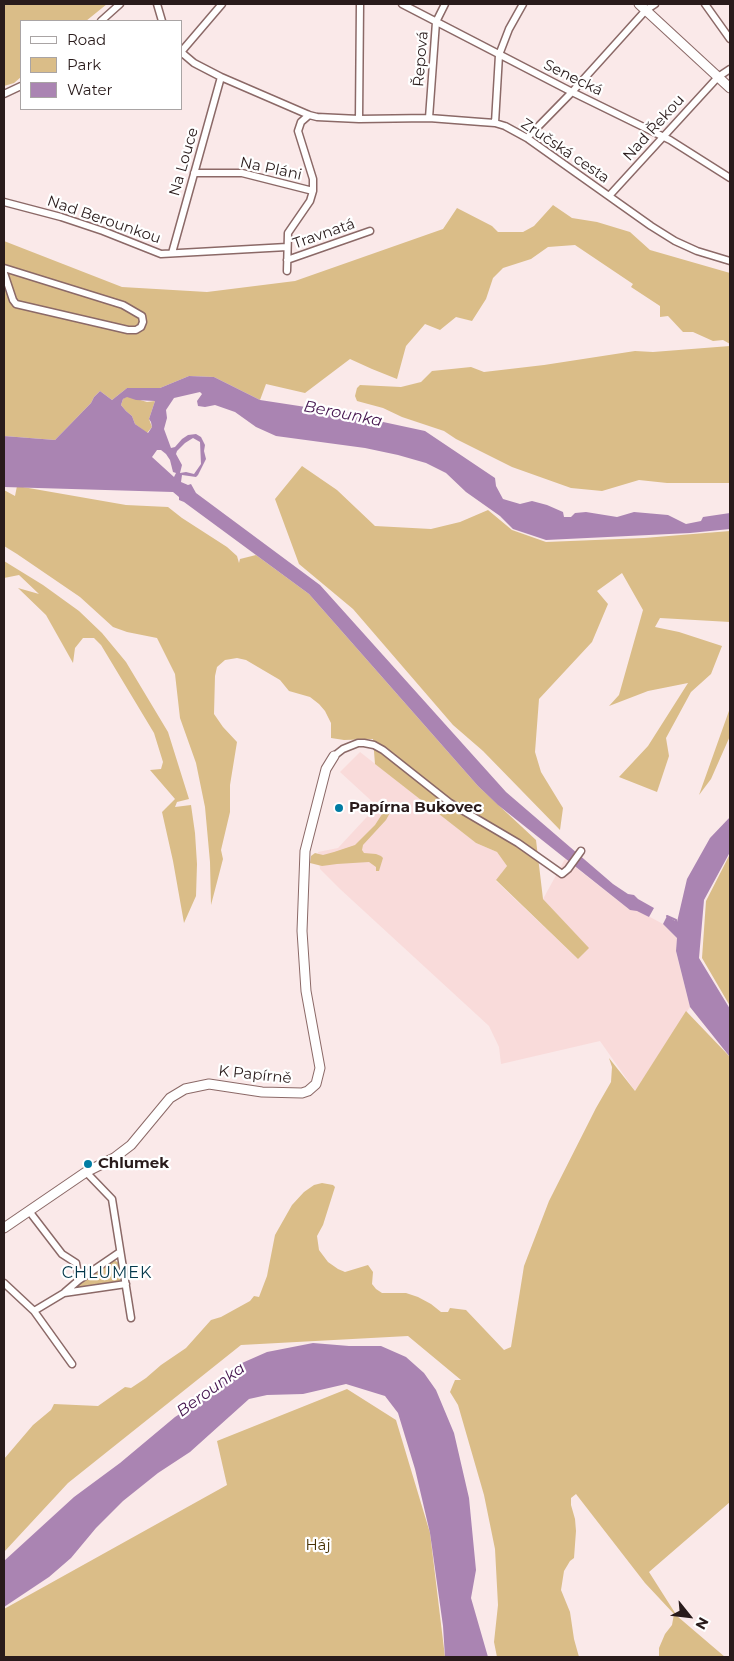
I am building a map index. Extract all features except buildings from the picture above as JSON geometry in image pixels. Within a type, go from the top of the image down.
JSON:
[{"type":"street","points":[[101,20],[120,4]]},
{"type":"street","points":[[157,4],[162,20]]},
{"type":"street","points":[[182,51],[222,4]]},
{"type":"street","points":[[359,120],[360,4]]},
{"type":"street","name":"Senecká","points":[[402,4],[572,92],[663,136],[730,178]]},
{"type":"street","name":"Řepová","points":[[429,118],[436,22],[445,4]]},
{"type":"street","points":[[495,123],[499,55],[509,29],[523,4]]},
{"type":"street","points":[[527,138],[572,92],[642,7],[655,4]]},
{"type":"street","points":[[705,4],[730,39]]},
{"type":"street","points":[[642,7],[730,88]]},
{"type":"street","name":"Zručská cesta","points":[[182,53],[194,63],[221,77],[309,115],[359,120],[429,118],[495,123],[527,138],[675,240],[697,251],[730,261]]},
{"type":"street","name":"Nad Řekou","points":[[609,196],[718,77],[730,69]]},
{"type":"street","name":"Na Louce","points":[[172,253],[221,77]]},
{"type":"street","points":[[4,94],[20,86]]},
{"type":"street","points":[[287,271],[288,233],[310,201],[313,191],[313,179],[298,132],[301,122],[309,115]]},
{"type":"street","name":"Na Pláni","points":[[194,173],[242,173],[313,191]]},
{"type":"street","name":"Nad Berounkou","points":[[4,202],[70,220],[161,254],[287,247]]},
{"type":"street","name":"Travnatá","points":[[287,260],[370,231]]},
{"type":"street","points":[[4,268],[123,305],[142,316],[143,322],[141,327],[136,330],[128,330],[16,304],[4,273]]},
{"type":"street","points":[[334,756],[343,749],[358,743],[374,745],[395,758],[431,788],[467,814],[518,843],[562,874],[581,851]]},
{"type":"street","name":"K Papírně","points":[[4,1228],[86,1172],[114,1158],[131,1145],[170,1098],[185,1089],[209,1084],[262,1092],[302,1093],[308,1091],[316,1084],[320,1068],[306,991],[302,931],[305,851],[326,769],[334,756]]},
{"type":"street","points":[[86,1172],[112,1199],[131,1318]]},
{"type":"street","points":[[29,1211],[62,1254],[76,1263],[79,1280]]},
{"type":"street","points":[[34,1311],[64,1293],[79,1280],[120,1252]]},
{"type":"street","points":[[4,1283],[34,1311],[72,1364]]},
{"type":"street","points":[[64,1293],[126,1284]]},
{"type":"shaded area","points":[[360,752],[476,843],[497,852],[507,866],[496,881],[578,959],[588,948],[543,899],[565,859],[630,910],[637,910],[663,924],[677,938],[676,952],[690,1007],[635,1091],[600,1041],[501,1064],[499,1047],[489,1026],[320,869],[318,852],[338,848],[377,806],[340,772]]},
{"type":"green space","points":[[4,4],[107,4],[87,20],[20,20],[20,78],[14,83],[4,86]]},
{"type":"green space","points":[[553,205],[572,218],[597,222],[630,232],[650,250],[730,273],[730,344],[723,340],[713,341],[693,332],[683,332],[668,316],[660,317],[660,306],[631,287],[633,284],[575,245],[548,247],[531,259],[503,268],[493,278],[486,299],[472,321],[456,317],[440,330],[425,324],[406,346],[397,379],[350,359],[305,393],[266,384],[260,400],[214,377],[189,376],[160,388],[127,388],[112,400],[100,391],[55,440],[4,436],[4,241],[122,287],[207,292],[295,281],[443,229],[457,208],[492,226],[498,232],[523,232],[534,226]]},
{"type":"green space","points":[[730,346],[730,483],[667,483],[639,480],[602,491],[571,488],[512,467],[444,431],[402,417],[383,408],[357,401],[355,396],[360,385],[401,387],[421,382],[432,371],[471,367],[484,372],[635,351],[653,352]]},
{"type":"green space","points":[[127,396],[147,402],[155,401],[149,419],[152,427],[147,433],[135,424],[132,416],[121,405],[123,399]]},
{"type":"green space","points":[[302,466],[337,490],[375,526],[431,529],[460,522],[488,510],[512,530],[546,542],[644,538],[730,531],[730,622],[660,618],[655,627],[679,632],[722,646],[711,674],[691,692],[666,738],[669,756],[657,792],[619,777],[648,746],[688,683],[648,691],[609,706],[619,695],[643,610],[622,573],[597,591],[608,604],[592,642],[539,699],[535,752],[541,772],[563,808],[560,830],[483,751],[453,725],[353,609],[299,564],[275,499]]},
{"type":"green space","points":[[17,486],[126,505],[168,507],[227,547],[237,556],[239,563],[240,559],[256,555],[309,594],[478,786],[536,840],[543,899],[589,948],[578,959],[496,880],[507,866],[497,852],[476,843],[375,764],[373,739],[344,740],[331,738],[331,723],[319,704],[310,697],[289,691],[280,680],[246,660],[237,658],[225,660],[217,667],[215,676],[214,714],[237,742],[230,785],[230,812],[221,850],[223,859],[211,905],[210,862],[205,807],[196,763],[180,718],[175,674],[157,638],[113,627],[80,597],[4,546],[4,490],[15,496]]},
{"type":"green space","points":[[4,561],[43,585],[79,611],[102,633],[126,662],[168,732],[189,799],[177,802],[175,807],[191,805],[195,833],[197,864],[196,896],[184,923],[162,812],[175,799],[150,770],[161,769],[163,762],[154,733],[101,645],[94,638],[83,638],[75,648],[73,663],[46,615],[18,588],[39,594],[19,575],[4,578]]},
{"type":"green space","points":[[730,708],[730,736],[711,779],[699,795]]},
{"type":"green space","points":[[390,804],[394,805],[386,820],[363,845],[362,850],[364,853],[376,854],[383,858],[379,871],[376,871],[376,867],[369,862],[322,866],[310,863],[311,856],[315,853],[323,855],[355,845],[375,825]]},
{"type":"green space","points":[[730,854],[730,1006],[702,958],[706,901]]},
{"type":"green space","points":[[686,1011],[730,1057],[730,1502],[649,1572],[677,1616],[725,1657],[659,1657],[659,1648],[665,1634],[672,1625],[674,1614],[645,1583],[576,1494],[571,1498],[576,1531],[574,1558],[564,1571],[561,1590],[570,1612],[579,1657],[497,1657],[494,1642],[498,1605],[495,1549],[484,1495],[458,1405],[450,1392],[455,1380],[461,1380],[408,1336],[241,1345],[68,1483],[4,1552],[4,1459],[33,1425],[51,1410],[54,1404],[98,1406],[125,1387],[131,1388],[186,1348],[211,1320],[221,1317],[250,1301],[254,1296],[259,1297],[267,1276],[275,1235],[292,1205],[304,1192],[314,1185],[322,1183],[335,1187],[323,1225],[317,1236],[319,1250],[328,1262],[345,1272],[368,1265],[373,1272],[372,1284],[382,1293],[406,1293],[431,1304],[441,1312],[448,1312],[450,1308],[466,1310],[504,1350],[511,1347],[524,1266],[549,1201],[611,1082],[612,1067],[609,1058],[635,1091]]},
{"type":"green space","points":[[114,1260],[119,1263],[122,1277],[118,1284],[68,1292],[109,1262]]},
{"type":"green space","name":"Háj","points":[[347,1389],[396,1420],[430,1533],[445,1657],[4,1657],[4,1609],[227,1485],[217,1441]]},
{"type":"water","name":"Berounka","points":[[189,376],[214,377],[260,400],[332,411],[425,431],[495,478],[496,486],[503,499],[520,504],[532,501],[547,505],[563,512],[564,517],[571,517],[575,513],[586,512],[617,517],[634,512],[668,515],[686,524],[701,521],[703,517],[730,513],[730,529],[690,533],[546,540],[513,529],[500,516],[466,492],[446,473],[426,463],[365,448],[276,436],[256,427],[235,412],[215,405],[198,406],[197,401],[202,394],[200,392],[174,398],[166,410],[167,418],[164,429],[171,448],[175,447],[188,435],[196,434],[201,437],[205,445],[206,459],[198,475],[196,477],[182,475],[181,482],[188,485],[191,484],[196,493],[320,585],[506,792],[613,884],[654,908],[649,917],[630,910],[498,805],[478,786],[309,594],[179,500],[179,497],[173,492],[4,487],[4,436],[55,440],[100,391],[112,400],[127,388],[160,388]],"holes":[[[127,397],[136,400],[155,401],[149,419],[152,427],[148,433],[135,424],[132,416],[121,405],[123,399]],[[193,438],[200,442],[201,464],[194,474],[180,473],[182,465],[176,454],[185,443]],[[157,450],[161,450],[166,454],[170,460],[173,472],[176,473],[174,477],[152,457]]]},
{"type":"water","points":[[730,817],[730,852],[704,900],[699,958],[730,1009],[730,1057],[690,1007],[676,951],[677,938],[663,924],[667,916],[677,922],[687,879],[710,838]]},
{"type":"water","points":[[313,1343],[381,1346],[406,1357],[424,1373],[436,1390],[454,1433],[469,1498],[476,1570],[471,1598],[488,1657],[445,1657],[443,1626],[430,1533],[415,1469],[398,1413],[385,1396],[346,1384],[303,1394],[267,1395],[249,1399],[190,1452],[158,1473],[123,1501],[96,1528],[71,1558],[49,1577],[4,1607],[4,1561],[74,1497],[120,1463],[175,1417],[200,1401],[242,1363],[267,1352]]},
{"type":"waterway","points":[[667,916],[676,920],[676,922]]},
{"type":"place","name":"Papírna Bukovec","points":[[339,808]]},
{"type":"place","name":"Chlumek","points":[[88,1164]]},
{"type":"district","name":"CHLUMEK","points":[[107,1273]]}]
